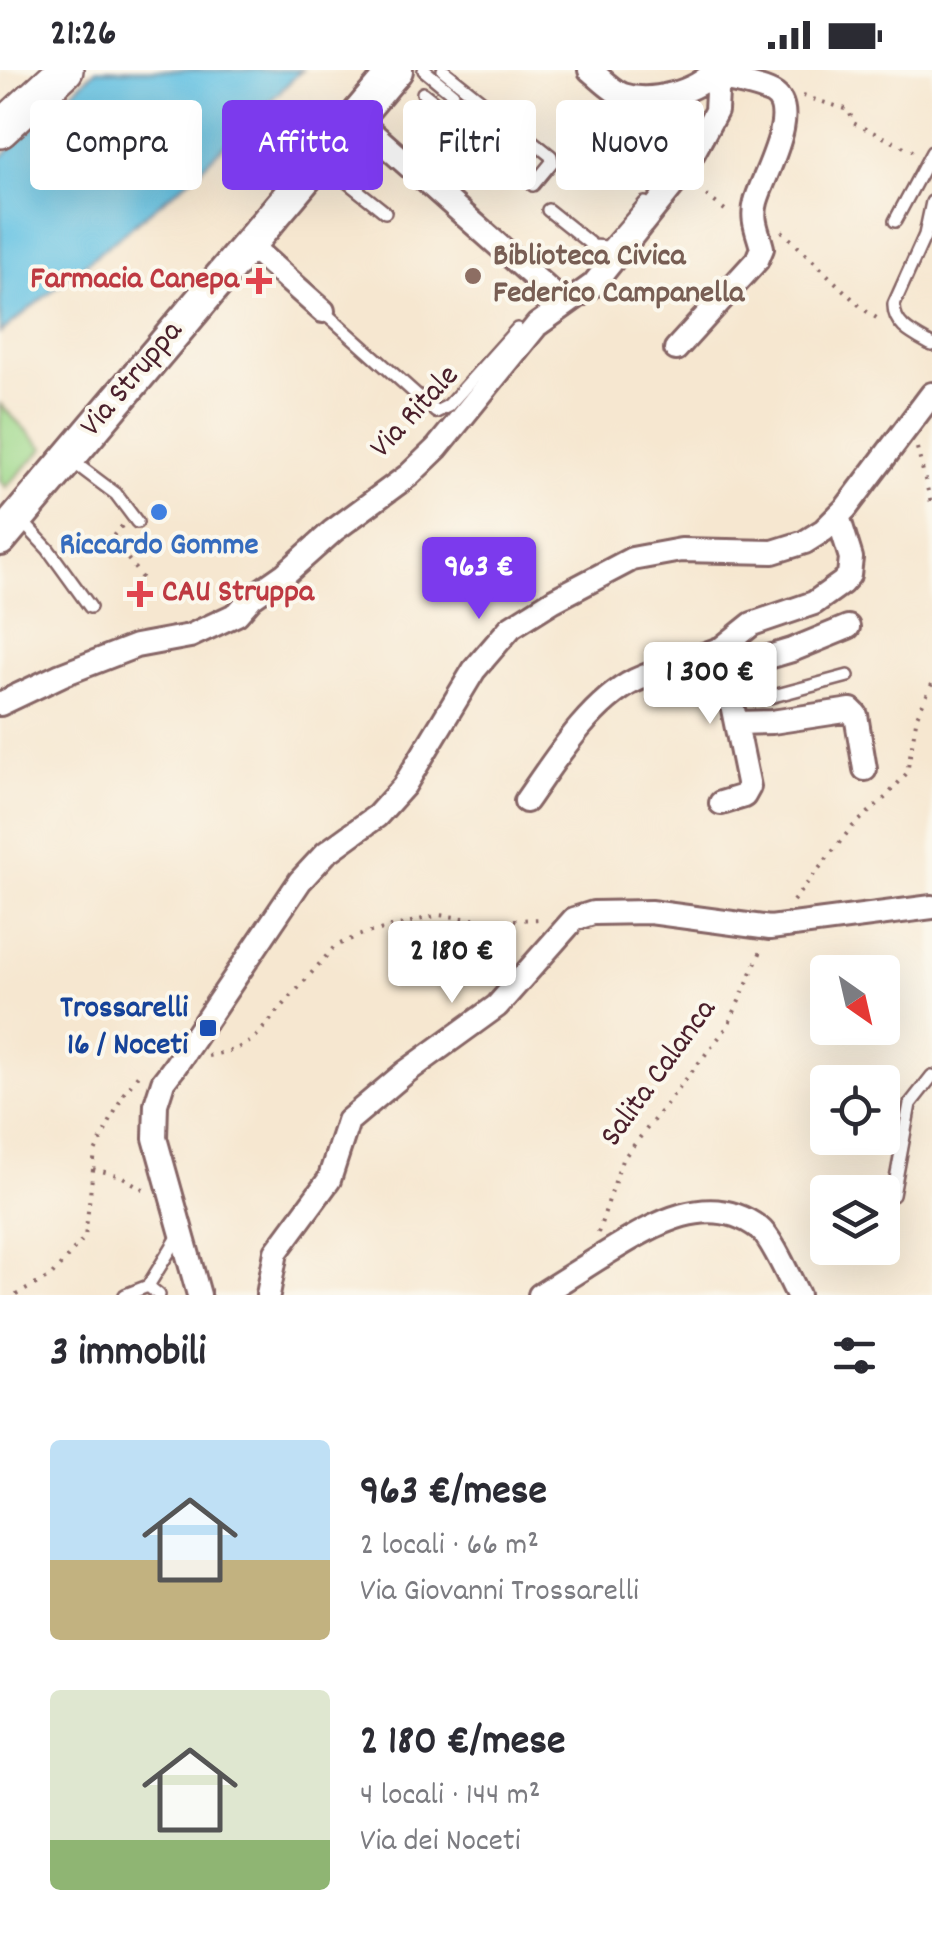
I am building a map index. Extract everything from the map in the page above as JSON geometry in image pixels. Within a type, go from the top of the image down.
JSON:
[{"type":"main road","points":[[0,130],[65,70]]},
{"type":"street","name":"Via Struppa","points":[[370,100],[396,70]]},
{"type":"street","points":[[590,70],[629,100]]},
{"type":"street","points":[[622,94],[661,96],[678,92],[713,73],[772,92],[782,105],[784,122],[756,202],[755,230],[762,248],[757,260],[676,349]]},
{"type":"street","name":"Via Ritale","points":[[704,136],[716,111],[713,73]]},
{"type":"street","points":[[383,144],[551,292]]},
{"type":"street","name":"Via Struppa","points":[[10,528],[292,190]]},
{"type":"street","name":"Via Ritale","points":[[0,704],[136,646],[190,636],[236,614],[333,531],[409,475],[437,448],[537,325],[593,285],[676,190]]},
{"type":"street","points":[[247,243],[323,311]]},
{"type":"street","points":[[199,1295],[154,1138],[156,1104],[176,1060],[300,880],[326,853],[377,816],[404,786],[474,670],[511,627],[632,560],[682,550],[772,552],[804,542],[838,516],[932,394]]},
{"type":"street","points":[[723,659],[752,624],[814,603],[850,575],[852,558],[838,516]]},
{"type":"street","points":[[526,801],[565,746],[610,696],[634,681],[723,659],[792,650],[848,627]]},
{"type":"street","points":[[721,803],[744,796],[748,788],[723,659]]},
{"type":"street","points":[[736,724],[851,710],[856,715],[865,769]]},
{"type":"street","points":[[268,1295],[276,1252],[329,1180],[345,1125],[372,1094],[496,1006],[577,909],[650,912],[770,928],[932,907]]},
{"type":"street","points":[[540,1295],[593,1258],[644,1230],[700,1209],[730,1213],[762,1229],[798,1295]]},
{"type":"lane","points":[[424,70],[453,94],[453,100]]},
{"type":"lane","points":[[442,70],[480,100]]},
{"type":"lane","points":[[424,93],[433,100]]},
{"type":"lane","points":[[536,145],[553,158],[536,183]]},
{"type":"lane","points":[[895,221],[930,155]]},
{"type":"lane","points":[[357,190],[385,212]]},
{"type":"lane","points":[[548,210],[592,246],[607,247],[658,190]]},
{"type":"lane","points":[[932,202],[926,235],[894,304],[894,312],[896,321],[932,345]]},
{"type":"lane","points":[[323,311],[436,412],[448,406],[516,330]]},
{"type":"lane","points":[[69,458],[116,494],[135,518]]},
{"type":"lane","name":"Via Struppa","points":[[10,528],[48,549],[90,607]]},
{"type":"lane","points":[[762,699],[848,676]]},
{"type":"lane","points":[[815,684],[816,716]]},
{"type":"lane","points":[[896,1175],[910,1104],[932,1076]]},
{"type":"lane","points":[[125,1295],[148,1286],[181,1232]]},
{"type":"lane","points":[[148,1286],[159,1295]]},
{"type":"path","points":[[798,95],[849,110],[852,123],[930,155]]},
{"type":"path","points":[[700,190],[749,229],[755,230],[760,219],[768,218],[863,309],[879,319]]},
{"type":"path","points":[[910,422],[932,506]]},
{"type":"path","points":[[135,518],[112,537],[146,584]]},
{"type":"path","name":"Salita Calanca","points":[[593,1258],[622,1160],[728,1026],[770,928],[852,827],[907,774],[917,716],[932,684]]},
{"type":"path","points":[[16,1295],[51,1276],[85,1237],[96,1152],[124,1093],[176,1060],[223,1054],[252,1040],[335,946],[363,934],[439,915],[489,921],[577,909]]},
{"type":"path","points":[[93,1169],[121,1176],[174,1207]]},
{"type":"green space","points":[[0,404],[44,448],[6,487],[0,481]]},
{"type":"water","points":[[96,70],[302,70],[271,100],[222,100],[222,148],[202,167],[202,100],[63,100]]},
{"type":"water","points":[[30,130],[30,190],[176,190],[0,333],[0,158]]},
{"type":"place","name":"Biblioteca Civica Federico Campanella","points":[[473,276]]},
{"type":"place","name":"Farmacia Canepa","points":[[259,281]]},
{"type":"place","name":"Riccardo Gomme","points":[[159,512]]},
{"type":"place","name":"CAU Struppa","points":[[140,594]]},
{"type":"place","name":"Trossarelli 16 / Noceti","points":[[208,1028]]}]
